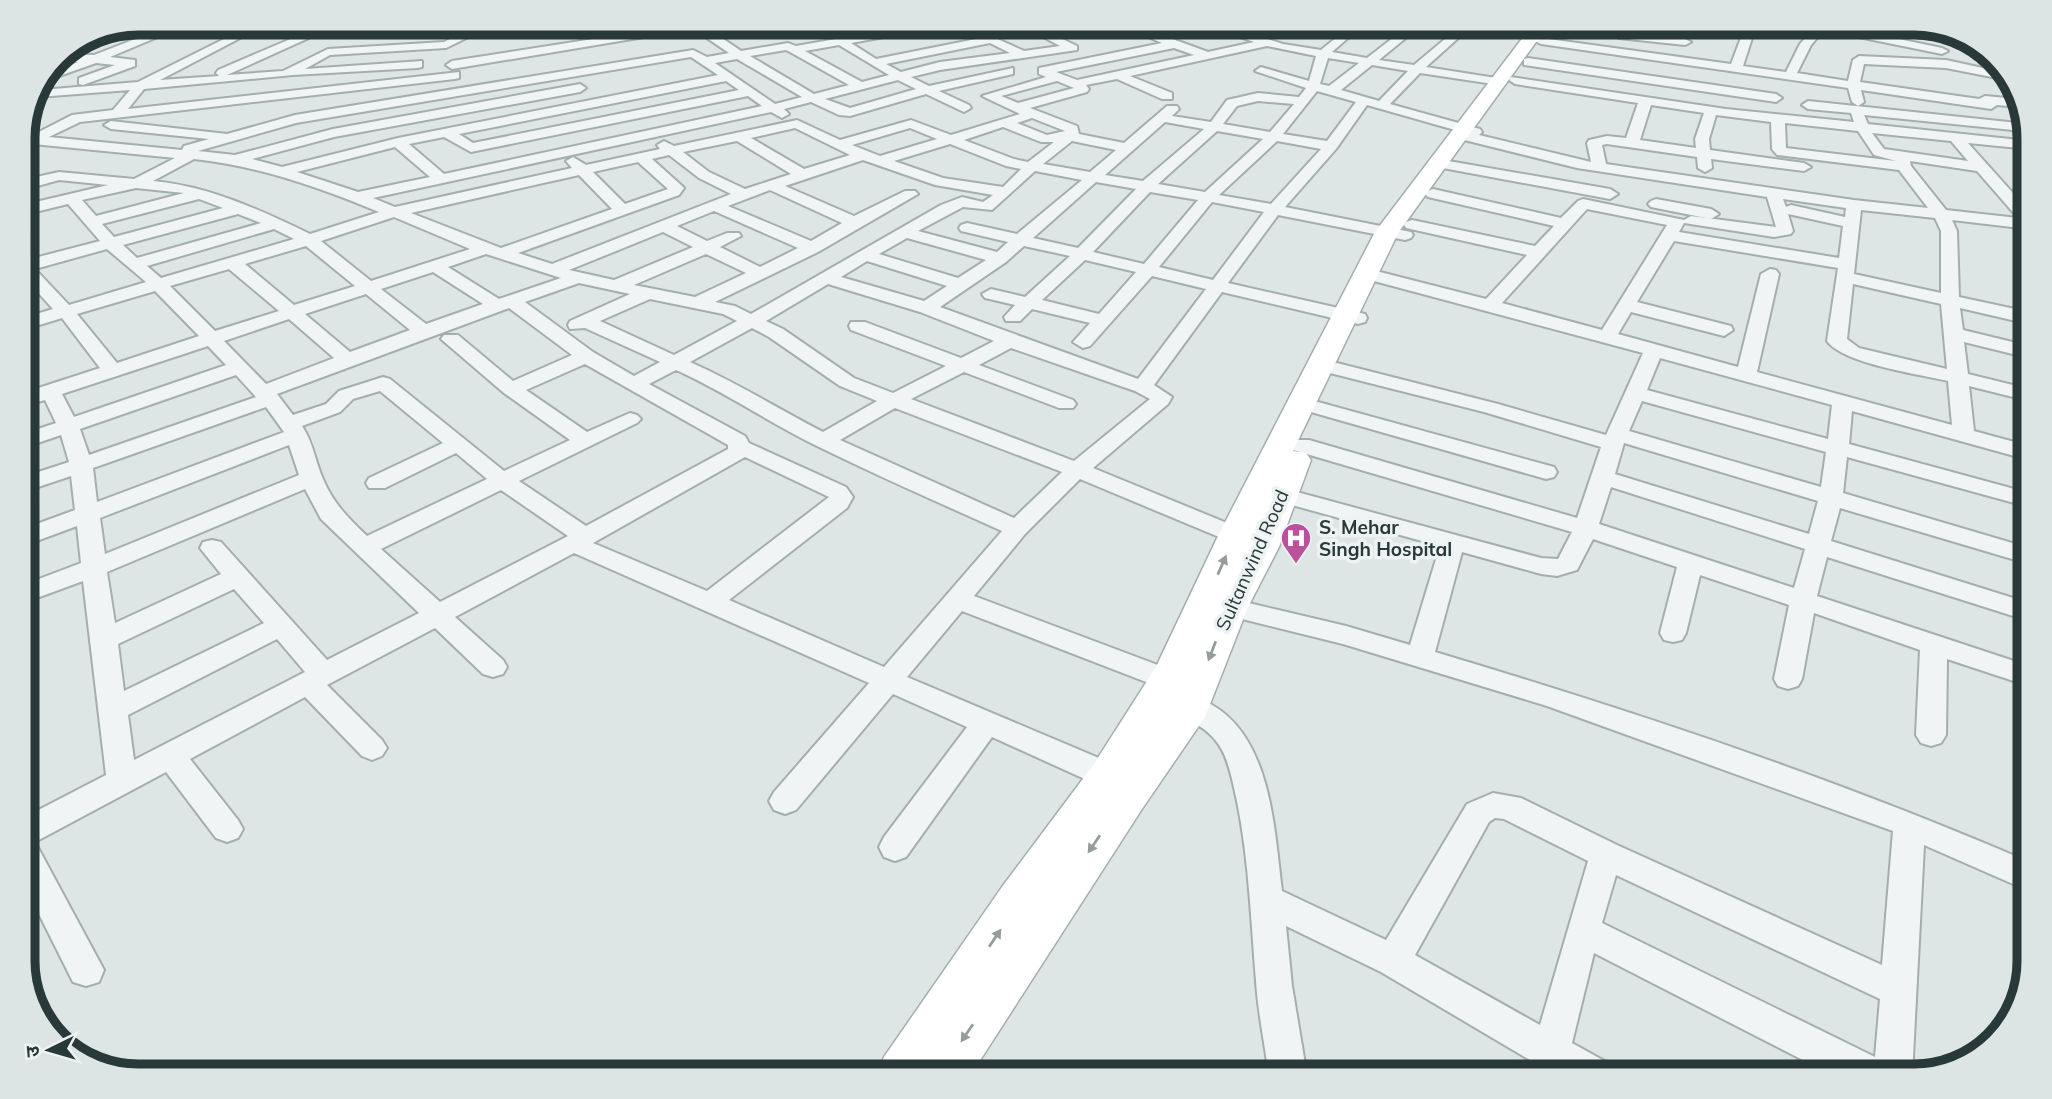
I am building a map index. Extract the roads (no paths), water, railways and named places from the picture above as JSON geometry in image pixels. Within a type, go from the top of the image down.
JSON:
[{"type":"main road","name":"Sultanwind Road","points":[[945,1064],[1032,910],[1172,694],[1249,540],[1282,495],[1301,445],[1337,369],[1352,316],[1380,277],[1401,231],[1455,151],[1534,43]]},
{"type":"main road","points":[[1249,540],[1352,316],[1401,231]]},
{"type":"main road","points":[[912,1064],[1032,910],[1109,776],[1172,694]]},
{"type":"street","points":[[57,74],[154,35]]},
{"type":"street","points":[[122,113],[140,86],[240,35]]},
{"type":"street","points":[[204,81],[309,35]]},
{"type":"street","points":[[328,52],[398,46],[421,35]]},
{"type":"street","points":[[450,60],[466,35]]},
{"type":"street","points":[[46,93],[450,60],[634,35]]},
{"type":"street","points":[[669,35],[797,124],[839,145],[940,182],[1006,192]]},
{"type":"street","points":[[710,35],[814,98],[845,112],[953,84],[1023,59],[1073,48]]},
{"type":"street","points":[[767,35],[860,86]]},
{"type":"street","points":[[771,38],[790,35]]},
{"type":"street","points":[[35,207],[137,183],[186,153],[277,122],[482,88],[884,35]]},
{"type":"street","points":[[939,35],[955,45]]},
{"type":"street","points":[[986,35],[1043,71],[1083,89],[1016,108]]},
{"type":"street","points":[[1048,35],[1153,90],[1167,108],[1214,127],[1331,146]]},
{"type":"street","points":[[1152,35],[1208,56]]},
{"type":"street","points":[[1043,71],[1175,44],[1200,35]]},
{"type":"street","points":[[1239,35],[1313,86],[1372,103],[1455,151],[1566,224]]},
{"type":"street","points":[[1337,42],[1345,35]]},
{"type":"street","points":[[1370,48],[1395,35]]},
{"type":"street","points":[[1076,84],[1208,56],[1268,55],[1337,42],[1418,56],[1451,35]]},
{"type":"street","points":[[1611,35],[1685,42]]},
{"type":"street","points":[[1663,82],[1685,42],[1697,35]]},
{"type":"street","points":[[1736,68],[1747,35]]},
{"type":"street","points":[[1790,76],[1806,44],[1814,35]]},
{"type":"street","points":[[1862,35],[1980,59]]},
{"type":"street","points":[[286,74],[363,36]]},
{"type":"street","points":[[1866,36],[1853,85],[1863,129],[1879,152]]},
{"type":"street","points":[[1619,75],[1637,37]]},
{"type":"street","points":[[874,63],[991,39]]},
{"type":"street","points":[[351,41],[398,46],[450,60],[470,74],[482,88],[511,101],[547,133],[622,211]]},
{"type":"street","points":[[470,74],[677,41]]},
{"type":"street","points":[[841,41],[874,63],[964,108]]},
{"type":"street","points":[[1117,41],[1141,51]]},
{"type":"street","points":[[1320,46],[1368,61],[1416,70],[1534,43],[1676,59],[1988,103],[2011,103]]},
{"type":"street","points":[[1534,43],[1619,75],[1776,98]]},
{"type":"street","points":[[1534,43],[1646,100],[1711,111],[1863,129],[2006,142],[2017,149]]},
{"type":"street","points":[[1229,107],[1278,114],[1303,101],[1313,86],[1320,46]]},
{"type":"street","points":[[35,137],[81,117],[298,95],[450,60],[472,47]]},
{"type":"street","points":[[1331,91],[1368,61],[1370,48]]},
{"type":"street","points":[[1930,49],[1988,103],[2014,121]]},
{"type":"street","points":[[1142,387],[1274,210],[1372,103],[1416,70],[1418,56]]},
{"type":"street","points":[[46,93],[131,63],[74,58]]},
{"type":"street","points":[[357,197],[773,108],[940,66],[1023,59]]},
{"type":"street","points":[[686,69],[703,60]]},
{"type":"street","points":[[1857,65],[1946,64],[1995,74]]},
{"type":"street","points":[[1857,65],[1897,76]]},
{"type":"street","points":[[281,171],[398,142],[728,77]]},
{"type":"street","points":[[839,145],[1058,77]]},
{"type":"street","points":[[634,384],[752,321],[902,232],[955,204],[986,207],[1073,133],[1072,129],[953,84]]},
{"type":"street","points":[[235,159],[333,133],[599,85],[670,151],[704,175],[744,194]]},
{"type":"street","points":[[1977,85],[2003,86]]},
{"type":"street","points":[[57,113],[81,90]]},
{"type":"street","points":[[1133,94],[1153,90]]},
{"type":"street","points":[[471,148],[750,92]]},
{"type":"street","points":[[295,119],[298,95]]},
{"type":"street","points":[[1013,317],[1082,254],[1147,186],[1214,127],[1234,103],[1258,97],[1303,101]]},
{"type":"street","points":[[1632,142],[1646,100]]},
{"type":"street","points":[[872,105],[911,124],[1002,160],[1274,210],[1539,252]]},
{"type":"street","points":[[1808,105],[1857,106],[2014,121]]},
{"type":"street","points":[[926,308],[1000,258],[1127,148],[1167,108]]},
{"type":"street","points":[[1711,111],[1702,139],[1711,219]]},
{"type":"street","points":[[122,113],[209,118]]},
{"type":"street","points":[[879,160],[1033,114]]},
{"type":"street","points":[[1083,342],[1148,270],[1208,197],[1273,137],[1278,114]]},
{"type":"street","points":[[1778,119],[1780,151],[1804,161]]},
{"type":"street","points":[[236,120],[277,122]]},
{"type":"street","points":[[69,122],[202,132],[229,137]]},
{"type":"street","points":[[1004,123],[1048,140],[1070,136],[1127,148]]},
{"type":"street","points":[[35,321],[309,240],[394,212],[797,124]]},
{"type":"street","points":[[449,134],[500,165]]},
{"type":"street","points":[[738,136],[803,175]]},
{"type":"street","points":[[1956,138],[2017,208]]},
{"type":"street","points":[[1778,139],[1879,152],[1903,161],[1941,214],[1949,231],[1950,300],[1964,435]]},
{"type":"street","points":[[1600,167],[1594,143],[1607,140],[1804,161],[1977,161],[2017,156]]},
{"type":"street","points":[[35,141],[235,159],[281,171],[357,197],[495,251],[578,278],[729,310],[798,346],[847,382],[1077,470],[1249,540]]},
{"type":"street","points":[[398,142],[441,179]]},
{"type":"street","points":[[1455,151],[1600,167],[1773,191],[1808,197],[1853,214]]},
{"type":"street","points":[[1455,151],[1552,183],[1782,232],[1785,231],[1773,191]]},
{"type":"street","points":[[556,269],[744,194],[863,155]]},
{"type":"street","points":[[35,397],[435,266],[495,251],[674,192],[676,188],[642,158]]},
{"type":"street","points":[[1804,161],[1808,197]]},
{"type":"street","points":[[35,173],[184,188],[201,194],[309,240],[367,289],[424,331]]},
{"type":"street","points":[[671,183],[704,175]]},
{"type":"street","points":[[35,182],[59,176]]},
{"type":"street","points":[[1552,183],[1548,191],[1551,194],[1673,228],[1719,246],[1753,248],[2017,315]]},
{"type":"street","points":[[771,185],[854,222]]},
{"type":"street","points":[[91,222],[201,194]]},
{"type":"street","points":[[700,302],[812,247],[910,194]]},
{"type":"street","points":[[72,198],[110,243],[159,285],[267,395],[293,429],[329,514],[493,667]]},
{"type":"street","points":[[1490,305],[1583,204]]},
{"type":"street","points":[[717,206],[812,247]]},
{"type":"street","points":[[1778,207],[1853,214],[1941,214],[2017,221]]},
{"type":"street","points":[[35,263],[237,209]]},
{"type":"street","points":[[1853,214],[1837,341],[1852,352],[2017,392]]},
{"type":"street","points":[[1607,337],[1673,228],[1711,219]]},
{"type":"street","points":[[134,264],[274,224]]},
{"type":"street","points":[[665,227],[759,273]]},
{"type":"street","points":[[967,228],[1018,242],[1082,254],[1352,316]]},
{"type":"street","points":[[902,232],[1000,258]]},
{"type":"street","points":[[613,287],[733,236]]},
{"type":"street","points":[[864,255],[962,285]]},
{"type":"street","points":[[233,263],[347,359]]},
{"type":"street","points":[[435,266],[558,334],[586,356],[737,441],[740,447],[838,492],[841,497],[839,503],[708,603]]},
{"type":"street","points":[[1746,376],[1770,274]]},
{"type":"street","points":[[1380,277],[2017,450]]},
{"type":"street","points":[[35,481],[267,395],[347,359],[578,278]]},
{"type":"street","points":[[785,801],[891,680],[1017,528],[1077,470],[1162,397],[1142,387],[1010,341],[926,308],[827,278]]},
{"type":"street","points":[[35,279],[66,312],[113,371]]},
{"type":"street","points":[[558,334],[645,294]]},
{"type":"street","points":[[991,294],[1102,320]]},
{"type":"street","points":[[1626,306],[1724,330]]},
{"type":"street","points":[[586,322],[727,386],[750,402],[824,441],[1017,528]]},
{"type":"street","points":[[858,326],[1066,404]]},
{"type":"street","points":[[1954,334],[2017,349]]},
{"type":"street","points":[[451,339],[511,389],[586,441]]},
{"type":"street","points":[[824,441],[891,401],[1010,341]]},
{"type":"street","points":[[1282,495],[1557,568],[1568,564],[1586,528],[1615,439],[1654,350]]},
{"type":"street","points":[[511,389],[586,356]]},
{"type":"street","points":[[35,437],[240,367]]},
{"type":"street","points":[[1337,369],[1831,497],[2017,552]]},
{"type":"street","points":[[35,534],[293,429],[333,408],[346,395],[383,383],[579,540],[708,603],[1109,776]]},
{"type":"street","points":[[51,392],[69,427],[81,465],[122,782]]},
{"type":"street","points":[[1635,393],[2017,497]]},
{"type":"street","points":[[1788,679],[1803,602],[1831,497],[1843,403]]},
{"type":"street","points":[[1318,408],[1546,471]]},
{"type":"street","points":[[364,547],[630,419]]},
{"type":"street","points":[[377,483],[458,444]]},
{"type":"street","points":[[1301,445],[1586,528],[2017,672]]},
{"type":"street","points":[[35,827],[579,540],[737,453],[740,447]]},
{"type":"street","points":[[1602,477],[2017,608]]},
{"type":"street","points":[[35,590],[312,478]]},
{"type":"street","points":[[1420,657],[1453,542]]},
{"type":"street","points":[[212,548],[281,626],[316,679],[372,748]]},
{"type":"street","points":[[1673,633],[1690,564]]},
{"type":"street","points":[[104,639],[237,577]]},
{"type":"street","points":[[957,599],[1172,694],[1227,731],[1240,754],[1251,792],[1267,900],[1274,987],[1286,1064]]},
{"type":"street","points":[[1217,604],[1346,635],[1557,699],[1909,824],[2017,872]]},
{"type":"street","points":[[112,710],[281,626]]},
{"type":"street","points":[[1931,735],[1934,645]]},
{"type":"street","points":[[895,847],[987,722]]},
{"type":"street","points":[[171,756],[227,829]]},
{"type":"street","points":[[1393,961],[1478,813],[1499,804],[1899,991]]},
{"type":"street","points":[[1894,1064],[1909,824]]},
{"type":"street","points":[[1267,900],[1393,961],[1548,1064],[1583,930],[1606,855]]},
{"type":"street","points":[[35,873],[86,970]]},
{"type":"street","points":[[1583,930],[1849,1064]]},
{"type":"place","name":"S. Mehar Singh Hospital","points":[[1296,565]]}]
